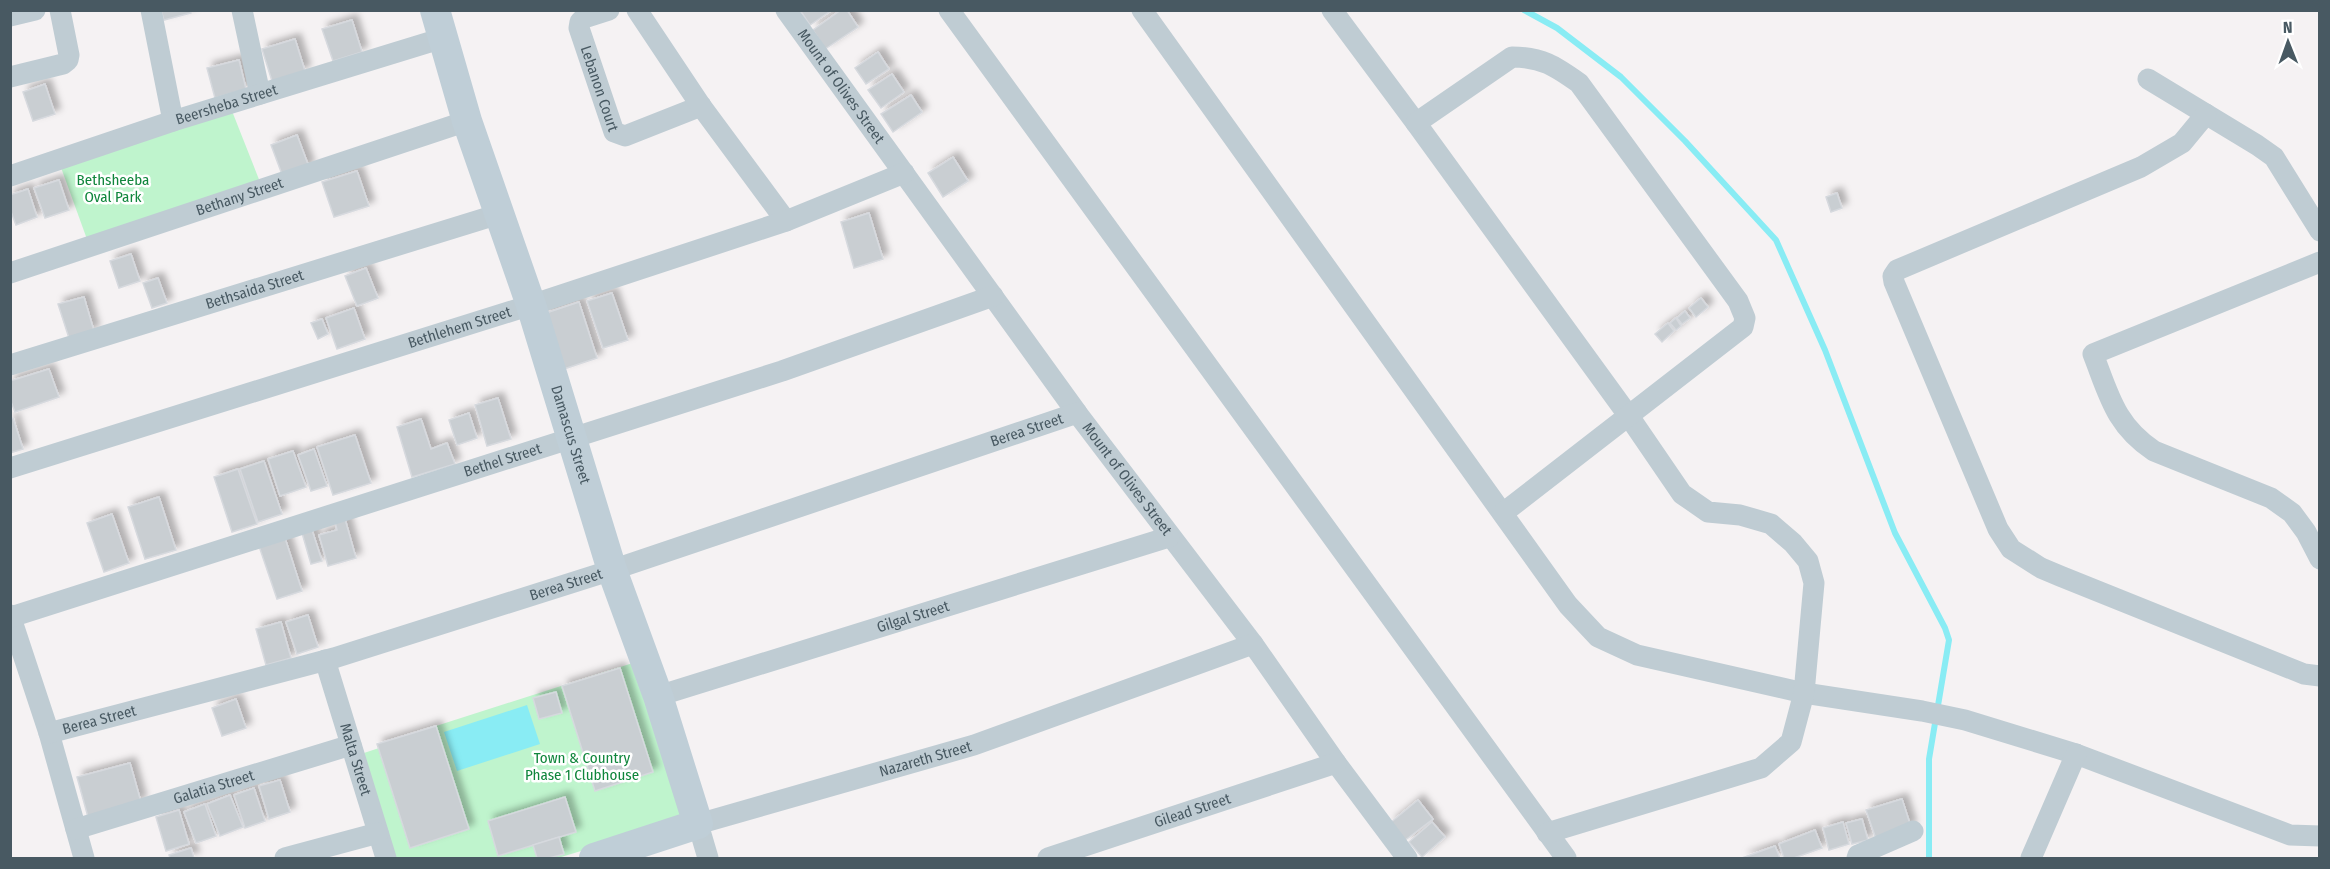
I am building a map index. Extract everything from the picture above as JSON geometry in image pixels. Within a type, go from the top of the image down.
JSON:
[{"type":"street","points":[[10,16],[35,10]]},
{"type":"street","points":[[10,77],[63,64],[68,60],[60,10]]},
{"type":"street","points":[[151,10],[173,121]]},
{"type":"street","points":[[242,10],[260,94]]},
{"type":"street","name":"Lebanon Court","points":[[609,10],[584,18],[579,28],[614,132],[625,136],[701,106]]},
{"type":"street","points":[[638,10],[701,106],[786,221]]},
{"type":"street","name":"Mount of Olives Street","points":[[786,10],[1077,413],[1169,537],[1253,644],[1336,763],[1407,858]]},
{"type":"street","points":[[949,10],[1566,858]]},
{"type":"street","points":[[1142,10],[1568,605],[1598,637],[1637,655],[1804,693],[1965,720],[2076,754],[2290,835],[2319,836]]},
{"type":"street","points":[[1332,10],[1628,416],[1682,494],[1708,512],[1740,515],[1771,524],[1808,561],[1815,583],[1804,693],[1791,742],[1761,768],[1547,833]]},
{"type":"street","name":"Beersheba Street","points":[[10,176],[260,94],[439,24]]},
{"type":"street","name":"Damascus Street","points":[[439,24],[467,121],[531,305],[612,570],[658,696],[708,858]]},
{"type":"street","points":[[1416,123],[1512,57],[1544,60],[1579,83],[1738,301],[1745,318],[1743,327],[1503,513]]},
{"type":"street","points":[[2148,79],[2274,157],[2319,231]]},
{"type":"street","points":[[2206,114],[2182,143],[2141,167],[1897,270],[1893,276],[1894,282],[1998,529],[2011,549],[2041,568],[2060,576],[2304,675],[2319,676]]},
{"type":"street","name":"Bethany Street","points":[[10,273],[467,121]]},
{"type":"street","name":"Bethlehem Street","points":[[10,468],[531,305],[786,221],[904,173]]},
{"type":"street","name":"Bethsaida Street","points":[[10,365],[499,213]]},
{"type":"street","points":[[2319,262],[2093,354],[2118,418],[2137,439],[2154,451],[2271,498],[2292,513],[2306,532],[2319,560]]},
{"type":"street","name":"Bethel Street","points":[[11,616],[782,371],[993,296]]},
{"type":"street","name":"Berea Street","points":[[49,733],[325,660],[612,570],[1077,413]]},
{"type":"street","name":"Gilgal Street","points":[[658,696],[1169,537]]},
{"type":"street","points":[[11,616],[49,733],[84,858]]},
{"type":"street","name":"Nazareth Street","points":[[594,858],[698,824],[974,745],[1253,644]]},
{"type":"street","name":"Malta Street","points":[[325,660],[386,858]]},
{"type":"street","name":"Galatia Street","points":[[76,829],[351,745]]},
{"type":"street","points":[[2031,858],[2076,754]]},
{"type":"street","name":"Gilead Street","points":[[1048,858],[1336,763]]},
{"type":"street","points":[[1855,857],[1913,831]]},
{"type":"street","points":[[285,858],[378,833]]},
{"type":"green space","name":"Bethsheeba Oval Park","points":[[230,106],[260,182],[88,242],[59,162]]},
{"type":"green space","name":"Town & Country Phase 1 Clubhouse","points":[[639,661],[686,819],[558,858],[394,858],[364,753],[436,729],[436,726]]},
{"type":"water","points":[[527,705],[540,744],[457,771],[444,732]]},
{"type":"building","points":[[161,10],[190,10],[191,13],[164,20]]},
{"type":"building","points":[[800,10],[832,10],[810,25]]},
{"type":"building","points":[[841,10],[847,10],[858,27],[825,49],[813,30]]},
{"type":"building","points":[[352,20],[362,52],[333,61],[322,29]]},
{"type":"building","points":[[295,39],[305,71],[272,81],[262,49]]},
{"type":"building","points":[[878,52],[889,69],[866,84],[855,68]]},
{"type":"building","points":[[239,60],[246,89],[215,98],[207,68]]},
{"type":"building","points":[[892,74],[904,92],[881,108],[868,90]]},
{"type":"building","points":[[45,84],[55,114],[33,121],[23,92]]},
{"type":"building","points":[[911,95],[922,112],[893,132],[881,114]]},
{"type":"building","points":[[297,135],[309,167],[283,177],[271,145]]},
{"type":"building","points":[[953,157],[968,181],[943,197],[928,173]]},
{"type":"building","points":[[357,171],[369,206],[334,217],[322,182]]},
{"type":"building","points":[[59,180],[69,210],[45,218],[34,188]]},
{"type":"building","points":[[28,189],[37,217],[16,225],[10,209],[10,195]]},
{"type":"building","points":[[1837,193],[1842,208],[1831,212],[1826,197]]},
{"type":"building","points":[[869,213],[883,259],[854,268],[841,222]]},
{"type":"building","points":[[131,254],[140,281],[119,288],[110,261]]},
{"type":"building","points":[[366,268],[378,298],[357,306],[345,276]]},
{"type":"building","points":[[158,278],[167,303],[152,308],[143,283]]},
{"type":"building","points":[[612,293],[628,340],[603,348],[587,301]]},
{"type":"building","points":[[84,297],[94,331],[69,338],[58,304]]},
{"type":"building","points":[[1701,298],[1708,307],[1696,317],[1689,308]]},
{"type":"building","points":[[579,302],[597,358],[561,370],[543,314]]},
{"type":"building","points":[[354,308],[365,339],[337,349],[326,318]]},
{"type":"building","points":[[1685,311],[1690,318],[1682,324],[1677,318]]},
{"type":"building","points":[[1676,318],[1681,326],[1676,330],[1670,323]]},
{"type":"building","points":[[322,319],[328,334],[318,339],[311,323]]},
{"type":"building","points":[[1668,323],[1674,331],[1662,342],[1655,334]]},
{"type":"building","points":[[49,369],[59,397],[15,412],[10,399],[10,381]]},
{"type":"building","points":[[498,398],[511,439],[487,446],[475,405]]},
{"type":"building","points":[[469,413],[477,438],[457,445],[449,420]]},
{"type":"building","points":[[13,418],[23,449],[10,453],[10,419]]},
{"type":"building","points":[[421,419],[431,449],[447,443],[455,464],[412,477],[397,427]]},
{"type":"building","points":[[355,435],[371,483],[333,495],[317,447]]},
{"type":"building","points":[[314,449],[327,486],[311,491],[298,455]]},
{"type":"building","points":[[293,451],[306,487],[280,496],[268,459]]},
{"type":"building","points":[[264,461],[282,514],[258,522],[240,469]]},
{"type":"building","points":[[238,469],[257,524],[232,532],[214,477]]},
{"type":"building","points":[[159,497],[176,550],[145,559],[128,507]]},
{"type":"building","points":[[112,514],[129,563],[104,572],[87,523]]},
{"type":"building","points":[[345,519],[356,558],[328,566],[319,535],[337,530],[335,522]]},
{"type":"building","points":[[312,530],[322,561],[311,564],[302,533]]},
{"type":"building","points":[[285,538],[302,591],[277,599],[259,546]]},
{"type":"building","points":[[308,615],[318,647],[297,654],[286,622]]},
{"type":"building","points":[[281,622],[291,658],[266,665],[256,629]]},
{"type":"building","points":[[620,668],[653,772],[595,791],[562,686]]},
{"type":"building","points":[[556,692],[562,713],[539,719],[533,698]]},
{"type":"building","points":[[236,699],[246,728],[222,736],[212,708]]},
{"type":"building","points":[[436,726],[469,829],[410,848],[377,744]]},
{"type":"building","points":[[130,763],[141,802],[88,817],[77,777]]},
{"type":"building","points":[[280,780],[290,812],[269,819],[259,786]]},
{"type":"building","points":[[254,788],[265,821],[245,828],[234,795]]},
{"type":"building","points":[[230,795],[243,827],[220,836],[207,804]]},
{"type":"building","points":[[565,797],[576,832],[498,856],[488,821]]},
{"type":"building","points":[[1902,799],[1911,827],[1876,839],[1866,810]]},
{"type":"building","points":[[1418,800],[1433,819],[1404,841],[1390,823]]},
{"type":"building","points":[[205,804],[216,836],[196,843],[184,812]]},
{"type":"building","points":[[179,810],[189,844],[166,851],[156,817]]},
{"type":"building","points":[[1862,819],[1868,840],[1852,844],[1846,823]]},
{"type":"building","points":[[1432,822],[1445,837],[1422,857],[1409,842]]},
{"type":"building","points":[[1843,822],[1849,844],[1829,850],[1823,828]]},
{"type":"building","points":[[1815,830],[1822,848],[1794,858],[1784,858],[1779,844]]},
{"type":"building","points":[[559,837],[564,854],[537,858],[533,845]]},
{"type":"building","points":[[1775,846],[1780,858],[1742,858]]},
{"type":"building","points":[[191,848],[194,858],[170,858],[169,855]]},
{"type":"waterway","points":[[1524,10],[1557,28],[1621,77],[1685,141],[1776,240],[1825,350],[1895,533],[1945,628],[1949,640],[1929,759],[1929,858]]}]
